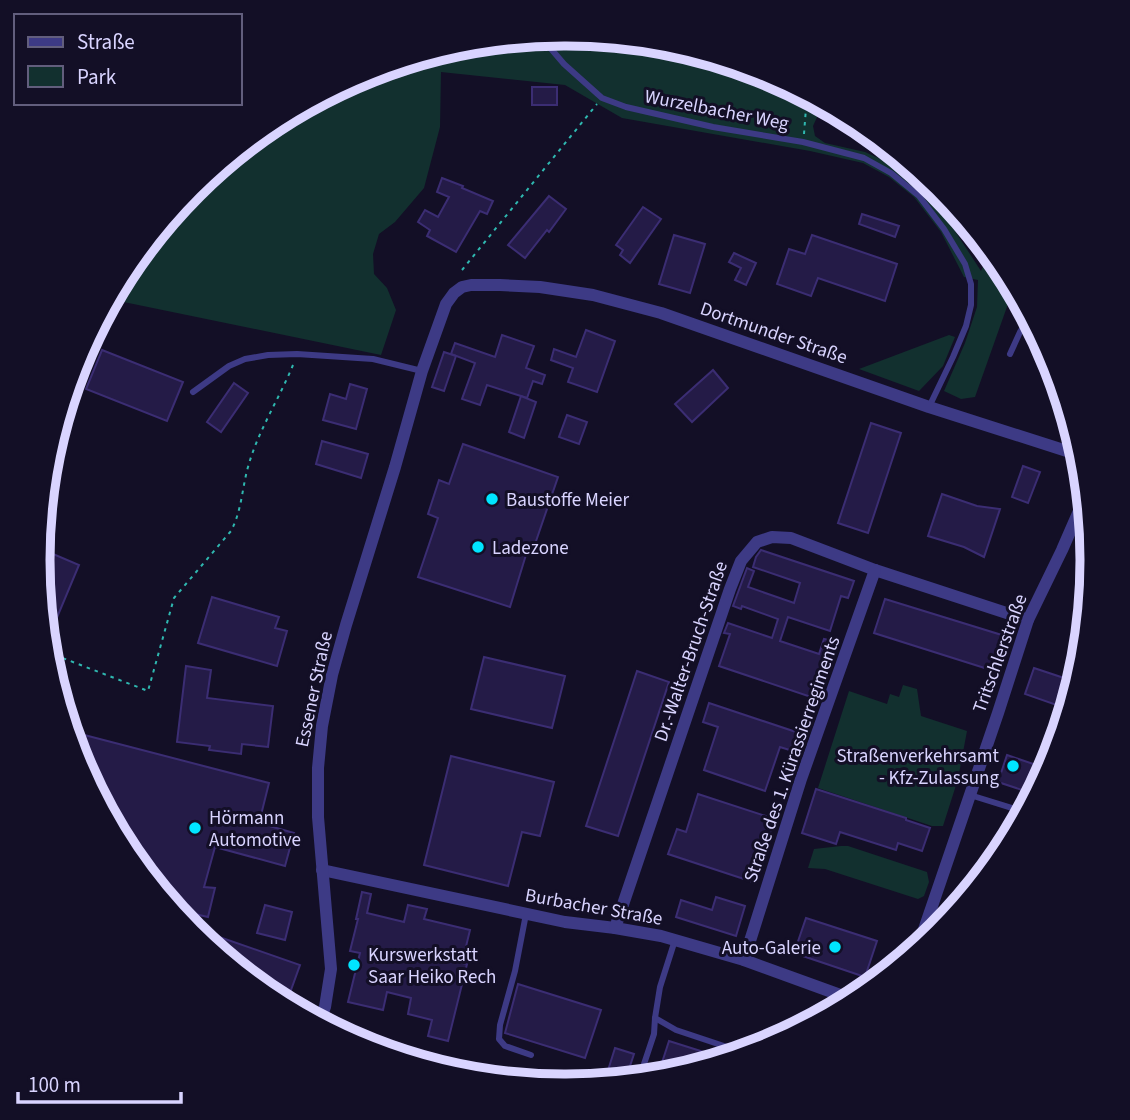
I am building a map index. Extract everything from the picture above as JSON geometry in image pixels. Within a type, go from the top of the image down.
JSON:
[{"type":"street","name":"Dortmunder Straße","points":[[454,293],[471,285],[500,285],[540,287],[616,300],[661,313],[929,407],[1067,448]]},
{"type":"street","name":"Essener Straße","points":[[323,1014],[331,969],[331,951],[318,817],[317,768],[322,726],[332,675],[422,371],[446,304],[454,293]]},
{"type":"street","name":"Tritschlerstraße","points":[[924,928],[1028,620],[1077,515]]},
{"type":"street","name":"Dr.-Walter-Bruch-Straße","points":[[615,928],[730,589],[741,561],[757,542],[772,537],[792,538],[875,570],[1028,620]]},
{"type":"street","name":"Straße des 1. Kürassierregiments","points":[[744,960],[801,779],[875,570]]},
{"type":"street","name":"Burbacher Straße","points":[[322,870],[565,922],[615,928],[675,940],[744,960],[840,995]]},
{"type":"lane","name":"Wurzelbacher Weg","points":[[549,46],[602,98],[626,107],[713,127],[803,142],[864,158],[891,173],[919,196],[944,229],[965,264],[971,284],[971,305],[965,326],[929,407]]},
{"type":"lane","points":[[1010,354],[1023,327]]},
{"type":"lane","points":[[193,392],[229,366],[245,359],[268,355],[297,354],[373,359],[422,371]]},
{"type":"lane","points":[[970,795],[1015,809]]},
{"type":"lane","points":[[526,914],[499,1039],[505,1046],[531,1055]]},
{"type":"lane","points":[[643,1068],[654,1034],[660,987],[675,940]]},
{"type":"lane","points":[[655,1018],[676,1030],[728,1047]]},
{"type":"path","points":[[462,270],[602,98]]},
{"type":"path","points":[[803,142],[806,106]]},
{"type":"path","points":[[60,657],[148,691],[174,598],[231,531],[238,519],[248,466],[297,354]]},
{"type":"green space","points":[[531,47],[599,47],[665,55],[730,73],[819,113],[813,126],[815,136],[825,143],[865,152],[894,165],[924,192],[953,228],[981,271],[985,263],[1009,300],[975,397],[961,399],[944,391],[977,307],[978,280],[964,277],[941,232],[914,197],[889,177],[863,163],[810,151],[622,118],[565,85],[441,72],[440,127],[424,188],[395,222],[379,234],[373,254],[374,274],[387,288],[396,310],[381,355],[120,301],[157,247],[201,196],[252,152],[308,114],[368,85],[432,63],[465,55]]},
{"type":"green space","points":[[949,335],[955,337],[943,366],[919,391],[859,369]]},
{"type":"green space","points":[[903,685],[917,689],[921,716],[967,731],[958,779],[943,826],[932,826],[818,788],[849,691],[887,704],[890,694],[899,697]]},
{"type":"green space","points":[[841,846],[927,872],[929,882],[924,896],[918,899],[825,869],[808,868],[814,849]]},
{"type":"building","points":[[532,87],[557,87],[557,105],[532,105]]},
{"type":"building","points":[[442,178],[493,201],[487,214],[480,211],[456,252],[427,236],[430,230],[418,222],[425,210],[438,217],[449,197],[437,192]]},
{"type":"building","points":[[549,196],[566,209],[525,258],[508,245]]},
{"type":"building","points":[[643,207],[661,219],[630,263],[620,255],[623,250],[616,245]]},
{"type":"building","points":[[862,214],[899,226],[895,237],[859,224]]},
{"type":"building","points":[[674,235],[705,244],[690,293],[659,284]]},
{"type":"building","points":[[812,235],[897,264],[885,301],[818,278],[811,296],[777,284],[789,249],[805,254]]},
{"type":"building","points":[[734,253],[756,263],[746,285],[735,280],[741,268],[729,262]]},
{"type":"building","points":[[586,330],[615,341],[597,392],[568,382],[573,368],[551,360],[554,349],[576,357]]},
{"type":"building","points":[[502,335],[534,346],[526,368],[545,375],[542,384],[533,381],[527,398],[487,385],[480,405],[462,399],[475,363],[451,354],[455,343],[495,357]]},
{"type":"building","points":[[102,350],[183,382],[167,421],[86,389]]},
{"type":"building","points":[[444,352],[456,356],[444,391],[432,387]]},
{"type":"building","points":[[713,370],[728,388],[692,422],[675,404]]},
{"type":"building","points":[[234,383],[248,393],[221,432],[207,422]]},
{"type":"building","points":[[350,384],[367,389],[356,429],[323,420],[330,394],[346,399]]},
{"type":"building","points":[[521,396],[536,402],[524,438],[509,432]]},
{"type":"building","points":[[567,415],[587,422],[579,444],[559,437]]},
{"type":"building","points":[[871,423],[901,433],[868,533],[838,523]]},
{"type":"building","points":[[322,441],[368,454],[361,478],[316,464]]},
{"type":"building","points":[[463,444],[558,477],[534,547],[529,545],[510,607],[418,577],[438,518],[428,514],[439,480],[449,484]]},
{"type":"building","points":[[1023,466],[1040,472],[1028,503],[1012,497]]},
{"type":"building","points":[[942,494],[977,506],[1000,509],[984,557],[964,547],[928,536]]},
{"type":"building","points":[[761,550],[854,581],[848,598],[841,596],[830,631],[788,617],[780,641],[819,654],[824,639],[833,641],[814,698],[719,666],[730,634],[724,633],[728,623],[772,638],[778,619],[742,606],[741,609],[733,606],[747,568],[754,571],[748,587],[794,603],[800,583],[753,567]]},
{"type":"building","points":[[50,553],[79,565],[56,620],[52,594]]},
{"type":"building","points":[[212,597],[279,617],[275,628],[287,631],[277,666],[198,643]]},
{"type":"building","points":[[885,599],[1005,636],[994,671],[874,633]]},
{"type":"building","points":[[484,657],[565,676],[552,728],[471,709]]},
{"type":"building","points":[[186,666],[211,670],[207,698],[273,706],[268,747],[242,744],[241,754],[209,750],[210,746],[177,742]]},
{"type":"building","points":[[1034,668],[1066,679],[1058,706],[1025,694]]},
{"type":"building","points":[[637,671],[669,682],[618,836],[586,826]]},
{"type":"building","points":[[709,703],[802,734],[796,752],[780,747],[765,791],[704,770],[718,727],[703,722]]},
{"type":"building","name":"Hörmann Automotive","points":[[81,734],[269,783],[259,823],[294,833],[285,866],[215,847],[204,887],[215,888],[208,917],[191,913],[137,846],[104,788]]},
{"type":"building","points":[[1007,755],[1036,765],[1025,791],[998,782]]},
{"type":"building","points":[[451,756],[554,782],[540,836],[522,832],[508,886],[424,865]]},
{"type":"building","points":[[816,789],[930,828],[922,851],[898,843],[896,850],[840,832],[836,844],[802,833]]},
{"type":"building","points":[[698,794],[775,819],[753,882],[668,854],[677,829],[686,832]]},
{"type":"building","points":[[362,892],[371,894],[367,913],[404,922],[408,905],[427,909],[424,919],[470,930],[462,963],[467,964],[448,1041],[428,1036],[432,1020],[408,1014],[411,998],[387,992],[383,1010],[348,1002],[360,953],[350,951]]},
{"type":"building","points":[[716,897],[745,906],[736,936],[676,917],[681,900],[712,910]]},
{"type":"building","points":[[265,905],[292,912],[285,940],[257,933]]},
{"type":"building","name":"Auto-Galerie","points":[[806,918],[877,941],[865,977],[794,953]]},
{"type":"building","points":[[213,935],[300,965],[289,994]]},
{"type":"building","points":[[518,984],[601,1010],[585,1058],[505,1033]]},
{"type":"building","points":[[669,1041],[709,1054],[698,1057],[661,1066]]},
{"type":"building","points":[[615,1048],[634,1054],[629,1070],[607,1072]]},
{"type":"place","name":"Baustoffe Meier","points":[[492,499]]},
{"type":"place","name":"Ladezone","points":[[478,547]]},
{"type":"place","name":"Straßenverkehrsamt - Kfz-Zulassung","points":[[1013,766]]},
{"type":"place","name":"Hörmann Automotive","points":[[195,828]]},
{"type":"place","name":"Auto-Galerie","points":[[835,947]]},
{"type":"place","name":"Kurswerkstatt Saar Heiko Rech","points":[[354,965]]}]
